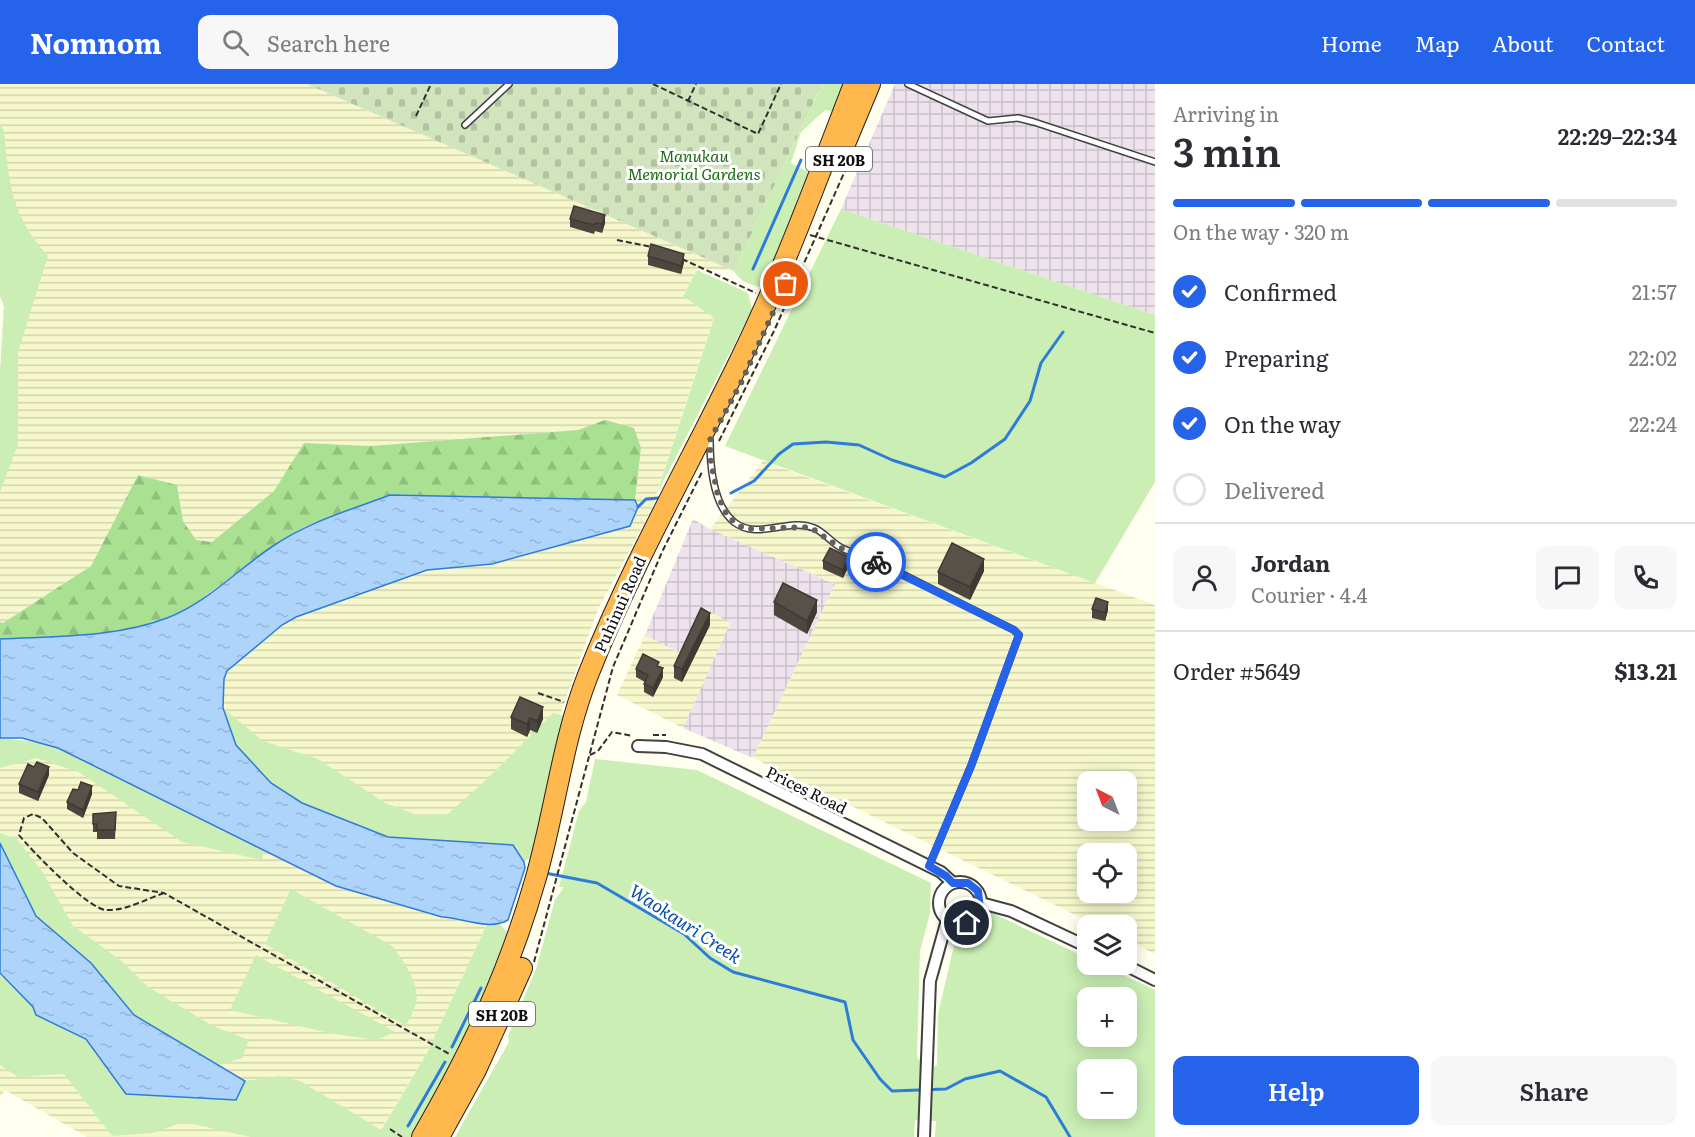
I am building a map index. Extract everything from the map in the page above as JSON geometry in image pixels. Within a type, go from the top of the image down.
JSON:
[{"type":"highway","name":"Puhinui Road","points":[[422,1137],[464,1063],[513,955],[544,877],[578,707],[587,678],[659,517],[740,360],[769,298],[854,84]]},
{"type":"highway","name":"Puhinui Road","points":[[439,1137],[476,1070],[524,962],[544,877],[589,710],[630,600],[741,383],[870,84]]},
{"type":"street","name":"Prices Road","points":[[636,741],[702,754],[929,866],[953,883],[963,882],[972,886],[979,894],[981,903]]},
{"type":"street","points":[[953,883],[943,891],[939,900],[941,912],[947,920],[958,924],[969,922],[978,914],[981,903],[1011,911],[1077,943]]},
{"type":"street","points":[[924,1137],[930,981],[947,920]]},
{"type":"street","points":[[1137,971],[1155,980]]},
{"type":"lane","points":[[465,125],[509,84]]},
{"type":"lane","points":[[908,84],[988,121],[1018,118],[1155,162]]},
{"type":"lane","points":[[710,440],[710,457],[718,496],[722,508],[734,523],[753,530],[801,526],[816,529],[839,547],[874,560],[1014,630],[1019,635],[971,766],[929,866]]},
{"type":"path","points":[[416,116],[432,84]]},
{"type":"path","points":[[653,84],[758,134],[781,84]]},
{"type":"path","points":[[688,101],[696,84]]},
{"type":"path","points":[[807,234],[1155,333]]},
{"type":"path","points":[[617,240],[662,248]]},
{"type":"path","points":[[678,256],[769,298]]},
{"type":"path","points":[[538,693],[578,707]]},
{"type":"path","points":[[544,877],[576,810],[599,717]]},
{"type":"path","points":[[590,755],[615,731],[636,741]]},
{"type":"path","points":[[594,739],[602,745]]},
{"type":"path","points":[[164,893],[123,908],[104,910],[91,904],[32,852],[19,835],[24,818],[33,814],[42,818],[73,853],[119,886],[164,893],[464,1063]]},
{"type":"path","points":[[390,1129],[402,1137]]},
{"type":"shaded area","points":[[895,84],[1155,84],[1155,315],[841,209]]},
{"type":"shaded area","points":[[693,519],[710,529],[835,584],[753,758],[683,728],[730,623],[681,654],[645,635]]},
{"type":"green space","points":[[0,84],[307,84],[734,271],[698,268],[683,295],[714,317],[651,511],[598,609],[513,845],[302,803],[223,708],[224,679],[227,671],[282,625],[296,617],[393,580],[427,570],[492,564],[630,526],[638,507],[635,500],[641,448],[605,421],[578,430],[370,446],[304,443],[274,491],[212,542],[196,540],[183,521],[177,485],[138,475],[91,566],[3,623],[0,622],[0,373],[4,306],[0,296]]},
{"type":"green space","name":"Manukau Memorial Gardens","points":[[307,84],[822,84],[734,271]]},
{"type":"green space","points":[[822,84],[844,84],[832,116],[831,111],[825,110],[801,132],[791,163],[810,173],[764,283],[760,287],[748,284],[734,271]]},
{"type":"green space","points":[[0,124],[4,131],[10,183],[19,212],[26,227],[48,256],[18,352],[18,444],[0,492],[0,373],[4,306],[0,296]]},
{"type":"green space","points":[[841,209],[1155,315],[1155,482],[1095,583],[725,446]]},
{"type":"green space","points":[[697,270],[748,293],[752,310],[657,493],[714,318],[683,296]]},
{"type":"green space","points":[[605,420],[634,428],[641,448],[635,500],[390,495],[304,527],[273,546],[189,608],[166,618],[110,634],[0,639],[0,622],[3,623],[91,566],[138,475],[177,485],[183,521],[196,540],[212,542],[274,491],[304,443],[370,446],[578,430]]},
{"type":"green space","points":[[763,461],[1155,605],[1155,954],[1137,945],[1137,915],[1077,916],[753,758],[835,584],[710,529]]},
{"type":"green space","points":[[704,607],[730,623],[683,728],[617,695],[645,635],[681,654]]},
{"type":"green space","points":[[223,708],[263,741],[318,759],[385,803],[417,815],[448,814],[487,779],[553,713],[565,716],[564,730],[536,832],[534,855],[524,862],[513,845],[388,837],[302,803],[271,783],[236,745]]},
{"type":"green space","points":[[0,738],[442,917],[487,924],[427,1053],[376,1137],[87,1137],[5,1090],[0,1097],[0,973],[33,1007],[135,1015],[0,843]]},
{"type":"green space","points":[[0,738],[57,744],[264,850],[262,860],[182,842],[79,772],[36,758],[0,768]]},
{"type":"green space","points":[[595,759],[697,770],[931,883],[930,913],[920,951],[917,1058],[933,1067],[937,1065],[938,1014],[955,941],[990,912],[1077,953],[1077,975],[1123,975],[1155,990],[1155,1137],[935,1137],[936,1121],[915,1120],[914,1137],[455,1137],[509,1042],[508,1036],[536,969],[555,900],[564,887],[559,887],[579,811],[586,802]]},
{"type":"green space","points":[[0,833],[17,839],[43,873],[73,926],[123,962],[148,987],[213,1026],[249,1040],[242,1058],[219,1065],[135,1015],[91,963],[36,916],[0,843]]},
{"type":"green space","points":[[291,889],[392,946],[406,966],[416,989],[416,1004],[406,1026],[265,944]]},
{"type":"green space","points":[[487,924],[500,924],[507,932],[478,1022],[411,1137],[251,1137],[184,1122],[152,1133],[112,1136],[64,1074],[18,1077],[0,1065],[0,974],[33,1007],[36,1015],[86,1039],[127,1094],[236,1100],[245,1081],[280,1076],[300,1081],[381,1130],[427,1053]]},
{"type":"green space","points":[[256,955],[395,1032],[377,1040],[334,1034],[230,1010]]},
{"type":"water","points":[[390,495],[635,500],[638,507],[630,526],[492,564],[427,570],[296,617],[282,625],[227,671],[224,679],[223,708],[236,745],[271,783],[302,803],[388,837],[513,845],[524,862],[525,868],[508,920],[501,923],[484,924],[442,917],[336,886],[58,748],[22,738],[0,738],[0,639],[106,633],[147,625],[167,618],[196,604],[260,555],[300,530]]},
{"type":"water","points":[[0,843],[36,916],[91,963],[134,1015],[245,1081],[236,1100],[126,1094],[86,1039],[36,1015],[33,1007],[0,973]]},
{"type":"building","points":[[574,206],[605,215],[602,224],[595,223],[594,225],[570,219]]},
{"type":"building","points":[[651,244],[684,254],[681,266],[648,256]]},
{"type":"building","points":[[952,543],[984,559],[970,587],[938,572]]},
{"type":"building","points":[[830,548],[849,557],[843,570],[823,561]]},
{"type":"building","points":[[783,583],[817,600],[807,621],[774,602]]},
{"type":"building","points":[[1096,598],[1108,602],[1105,613],[1092,609]]},
{"type":"building","points":[[701,608],[710,613],[682,669],[674,666]]},
{"type":"building","points":[[643,654],[659,662],[657,666],[663,668],[653,688],[644,684],[648,675],[636,669]]},
{"type":"building","points":[[520,697],[543,707],[537,721],[530,718],[527,724],[511,717]]},
{"type":"building","points":[[37,762],[49,767],[38,792],[19,784],[28,764],[34,767]]},
{"type":"building","points":[[81,782],[92,786],[83,810],[67,802],[73,789],[78,790]]},
{"type":"building","points":[[116,812],[115,830],[97,830],[97,824],[93,824],[93,814]]},
{"type":"waterway","points":[[753,269],[801,160]]},
{"type":"waterway","points":[[731,493],[754,481],[779,454],[793,444],[826,442],[859,445],[892,460],[945,477],[971,463],[1005,439],[1030,401],[1041,363],[1063,332]]},
{"type":"waterway","points":[[638,507],[646,499],[659,498]]},
{"type":"waterway","name":"Waokauri Creek","points":[[545,873],[597,883],[684,934],[710,958],[733,972],[845,1002],[853,1040],[880,1079],[892,1091],[946,1089],[965,1079],[1000,1071],[1046,1097],[1070,1137]]},
{"type":"waterway","points":[[452,1047],[481,988]]},
{"type":"waterway","points":[[408,1126],[445,1062]]},
{"type":"way so far","points":[[786,284],[741,383],[710,440],[710,457],[718,496],[728,517],[744,529],[810,527],[839,547],[876,562]]},
{"type":"route","points":[[876,562],[1014,630],[1019,635],[971,766],[929,866],[953,883],[968,883],[978,891],[981,901],[980,910],[975,918],[967,923]]}]
